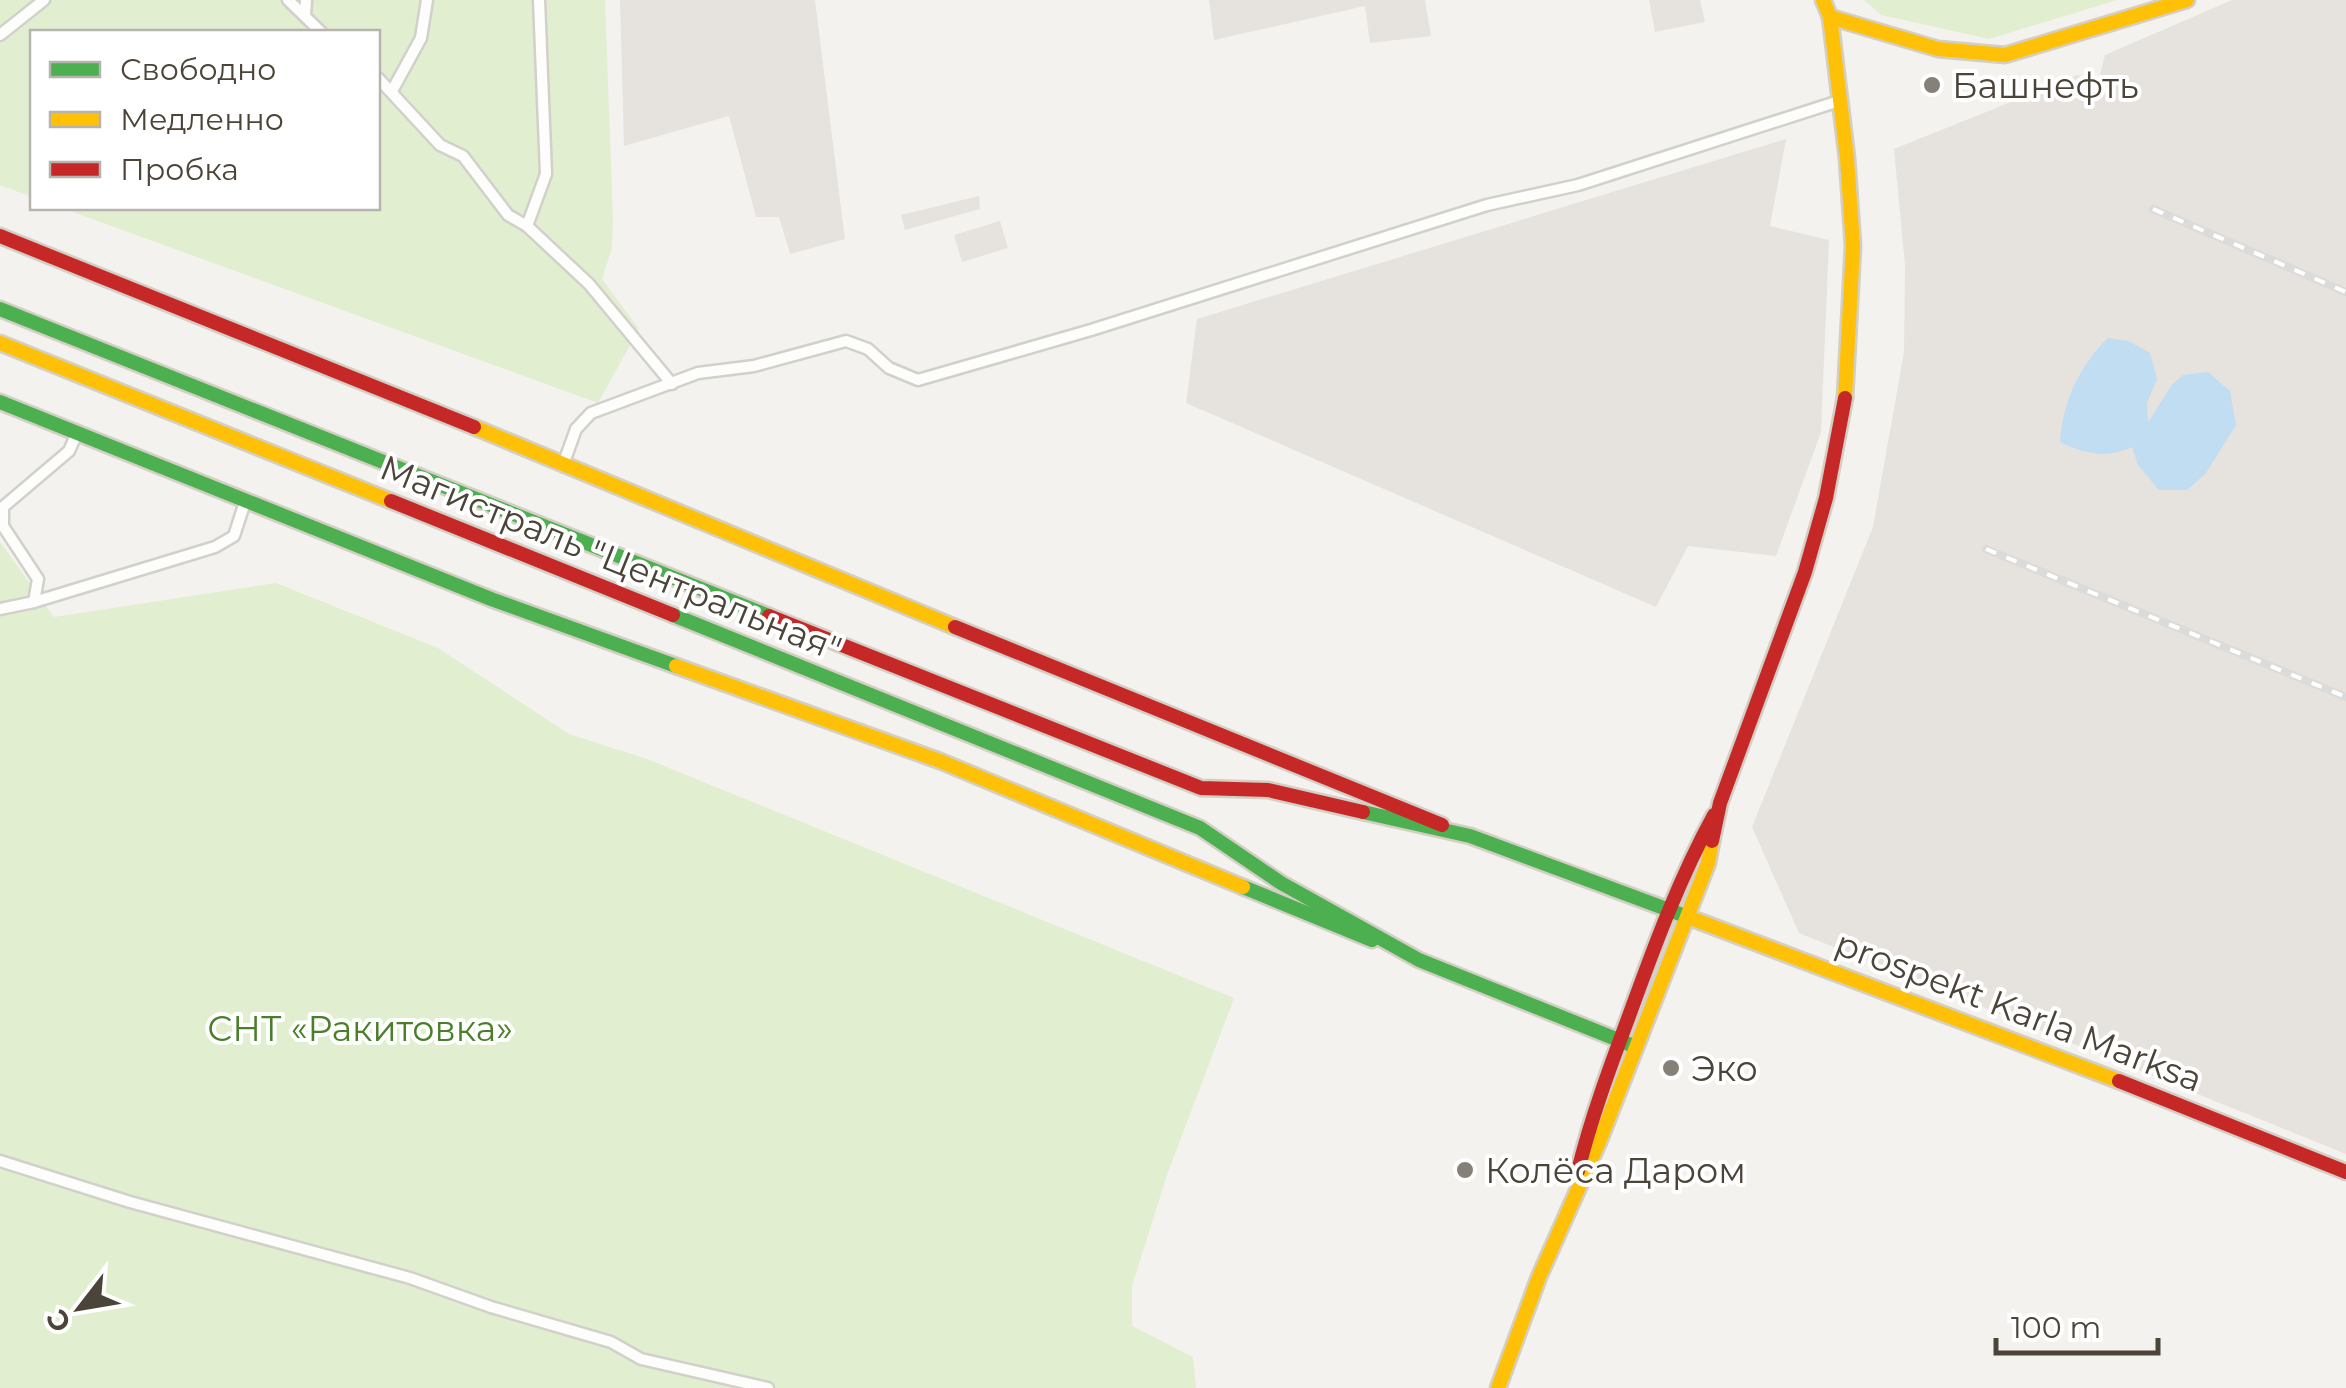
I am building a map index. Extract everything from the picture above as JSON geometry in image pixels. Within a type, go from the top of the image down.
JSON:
[{"type":"main road","points":[[1572,1197],[1584,1144],[1620,1040],[1691,855],[1720,802],[1804,572],[1826,498],[1844,410],[1853,246],[1830,16],[1823,0]]},
{"type":"main road","points":[[1830,16],[1984,57],[2005,56],[2188,0]]},
{"type":"main road","points":[[0,236],[364,381],[1470,836]]},
{"type":"main road","name":"Магистраль \"Центральная\"","points":[[0,308],[1201,788],[1268,790],[1470,836]]},
{"type":"main road","name":"Магистраль \"Центральная\"","points":[[0,343],[1200,828],[1280,883],[1419,960]]},
{"type":"main road","points":[[0,402],[492,599],[940,761],[1636,1047]]},
{"type":"main road","points":[[1498,1388],[1688,917],[1708,862],[1720,802]]},
{"type":"main road","name":"prospekt Karla Marksa","points":[[1470,836],[2071,1062],[2346,1172]]},
{"type":"street","points":[[0,35],[44,0]]},
{"type":"street","points":[[288,0],[319,30]]},
{"type":"street","points":[[305,16],[306,0]]},
{"type":"street","points":[[392,91],[421,38],[428,0]]},
{"type":"street","points":[[526,226],[546,174],[539,0]]},
{"type":"street","points":[[380,80],[440,146],[463,156],[508,214],[589,284],[672,384]]},
{"type":"street","points":[[564,465],[576,429],[592,413],[698,373],[754,366],[846,340],[868,349],[889,368],[918,380],[1090,330],[1486,204],[1578,185],[1839,101]]},
{"type":"street","points":[[34,602],[38,578],[4,526],[3,507],[68,451],[77,433]]},
{"type":"street","points":[[0,609],[215,547],[234,536],[245,502]]},
{"type":"street","points":[[0,1161],[130,1202],[410,1278],[491,1307],[611,1342],[641,1359],[768,1388]]},
{"type":"shaded area","points":[[620,0],[815,0],[845,239],[790,254],[779,217],[756,217],[729,116],[624,146]]},
{"type":"shaded area","points":[[1209,0],[1425,0],[1431,36],[1370,43],[1365,6],[1214,40]]},
{"type":"shaded area","points":[[1649,0],[1700,0],[1705,22],[1655,32]]},
{"type":"shaded area","points":[[2232,0],[2346,0],[2346,1154],[1799,933],[1752,827],[1873,527],[1904,352],[1905,265],[1894,149],[2078,75],[2098,83],[2105,55]]},
{"type":"shaded area","points":[[1786,139],[1770,226],[1829,240],[1821,432],[1776,556],[1688,546],[1656,607],[1186,403],[1197,319]]},
{"type":"shaded area","points":[[979,196],[980,209],[905,230],[901,215]]},
{"type":"shaded area","points":[[1000,221],[1008,248],[962,262],[954,235]]},
{"type":"green space","points":[[0,0],[605,0],[613,219],[612,248],[602,279],[639,329],[598,403],[67,210],[380,210],[380,30],[30,30],[30,196],[0,185]]},
{"type":"green space","points":[[1864,0],[2117,0],[1989,39],[1881,15]]},
{"type":"green space","name":"СНТ «Ракитовка»","points":[[0,542],[54,617],[276,583],[438,648],[569,734],[647,759],[1234,998],[1167,1175],[1132,1286],[1132,1326],[1193,1357],[1196,1388],[0,1388]]},
{"type":"water","points":[[2108,338],[2128,341],[2150,353],[2157,379],[2147,403],[2148,422],[2183,375],[2208,372],[2230,391],[2236,425],[2206,473],[2187,490],[2159,490],[2138,465],[2132,447],[2096,453],[2060,442],[2074,386]]},
{"type":"railway","points":[[2153,209],[2346,292]]},
{"type":"railway","points":[[1986,549],[2346,697]]},
{"type":"traffic: fast","points":[[0,309],[769,616]]},
{"type":"traffic: fast","points":[[0,402],[491,599],[676,666]]},
{"type":"traffic: fast","points":[[673,615],[1200,828],[1281,883],[1419,960],[1636,1047]]},
{"type":"traffic: fast","points":[[1363,812],[1470,836],[1688,917]]},
{"type":"traffic: fast","points":[[1243,887],[1372,940]]},
{"type":"traffic: slow","points":[[1823,0],[1830,17],[1853,246],[1845,398]]},
{"type":"traffic: slow","points":[[1830,17],[1938,49],[2005,55],[2187,0]]},
{"type":"traffic: slow","points":[[0,343],[391,501]]},
{"type":"traffic: slow","points":[[474,427],[955,627]]},
{"type":"traffic: slow","points":[[676,666],[940,761],[1243,887]]},
{"type":"traffic: slow","points":[[1498,1388],[1539,1277],[1599,1142],[1708,863],[1712,841]]},
{"type":"traffic: slow","points":[[1688,917],[2119,1081]]},
{"type":"traffic: jam","points":[[0,236],[474,427]]},
{"type":"traffic: jam","points":[[1712,841],[1720,803],[1805,572],[1826,498],[1845,398]]},
{"type":"traffic: jam","points":[[391,501],[673,615]]},
{"type":"traffic: jam","points":[[769,616],[1201,788],[1268,790],[1363,812]]},
{"type":"traffic: jam","points":[[955,627],[1442,825]]},
{"type":"traffic: jam","points":[[1578,1171],[1601,1093],[1658,939],[1714,815]]},
{"type":"traffic: jam","points":[[2119,1081],[2346,1172]]},
{"type":"place","name":"Башнефть","points":[[1932,85]]},
{"type":"place","name":"Эко","points":[[1671,1068]]},
{"type":"place","name":"Колёса Даром","points":[[1465,1170]]}]
